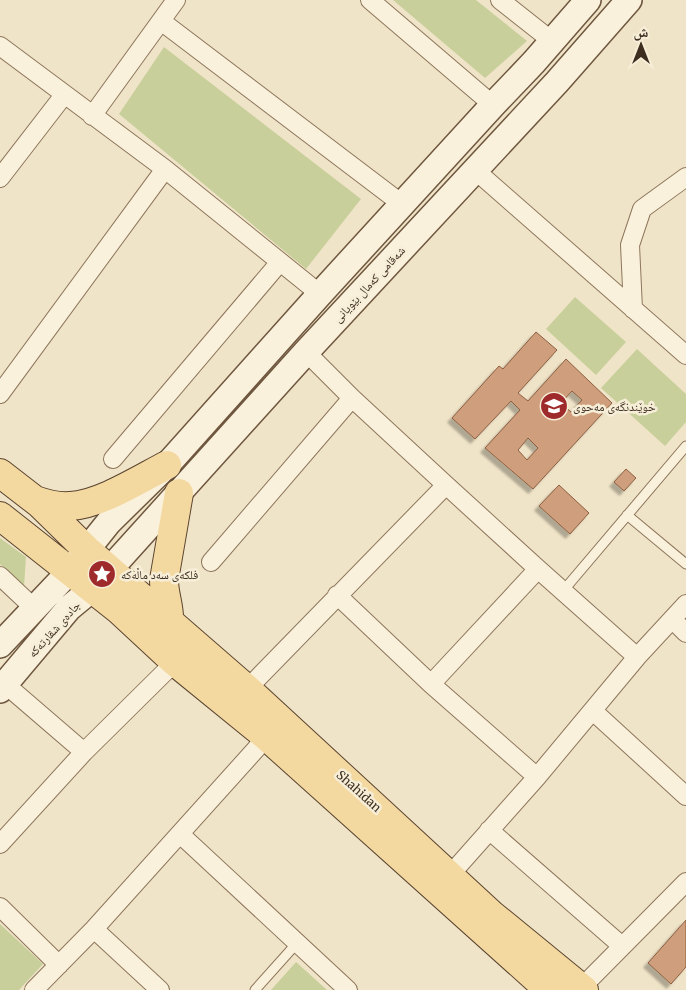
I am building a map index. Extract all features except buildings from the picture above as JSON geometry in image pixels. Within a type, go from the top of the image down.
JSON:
[{"type":"main road","points":[[0,645],[69,572],[109,522],[167,465],[493,104],[534,62],[588,0]]},
{"type":"main road","name":"شەقامی کەمال بێویانی","points":[[110,569],[306,352],[557,82],[629,0]]},
{"type":"main road","points":[[534,62],[537,72],[546,80],[557,82]]},
{"type":"main road","points":[[35,500],[60,506],[85,504],[167,465]]},
{"type":"main road","name":"Shahidan","points":[[0,473],[35,500],[87,550],[247,689],[450,875],[486,922],[582,989]]},
{"type":"main road","points":[[169,621],[170,609],[165,594],[164,580],[179,493]]},
{"type":"main road","points":[[0,516],[30,538],[102,598],[175,662],[266,736],[486,922],[544,989]]},
{"type":"main road","name":"جادەی شقارتەکە","points":[[3,687],[69,608],[102,598],[110,569]]},
{"type":"street","points":[[92,116],[176,0]]},
{"type":"street","points":[[370,0],[493,104]]},
{"type":"street","points":[[500,0],[552,41]]},
{"type":"street","points":[[161,20],[402,204]]},
{"type":"street","points":[[0,46],[165,169],[320,294]]},
{"type":"street","points":[[0,178],[64,95]]},
{"type":"street","points":[[0,394],[165,169]]},
{"type":"street","points":[[474,170],[686,355]]},
{"type":"street","points":[[633,309],[630,245],[642,209],[686,177]]},
{"type":"street","points":[[113,459],[280,262]]},
{"type":"street","points":[[306,352],[352,398],[538,570],[637,656]]},
{"type":"street","points":[[211,562],[352,398]]},
{"type":"street","points":[[247,689],[446,485]]},
{"type":"street","points":[[431,684],[538,570]]},
{"type":"street","points":[[0,576],[34,608]]},
{"type":"street","points":[[337,596],[431,684],[537,777]]},
{"type":"street","points":[[450,875],[537,777],[637,656],[686,604]]},
{"type":"street","points":[[672,619],[686,633]]},
{"type":"street","points":[[1,841],[84,752],[175,662]]},
{"type":"street","points":[[3,687],[84,752]]},
{"type":"street","points":[[593,711],[686,796]]},
{"type":"street","points":[[34,990],[94,929],[266,736]]},
{"type":"street","points":[[489,830],[622,946]]},
{"type":"street","points":[[180,834],[348,990]]},
{"type":"street","points":[[582,989],[686,882]]},
{"type":"street","points":[[0,907],[59,965]]},
{"type":"street","points":[[94,929],[160,990]]},
{"type":"lane","points":[[563,591],[686,446]]},
{"type":"lane","points":[[628,515],[686,564]]},
{"type":"lane","points":[[255,990],[297,943]]},
{"type":"green space","points":[[393,0],[476,0],[527,41],[485,78]]},
{"type":"green space","points":[[164,47],[361,199],[306,269],[119,114]]},
{"type":"green space","points":[[575,297],[626,342],[596,375],[546,329]]},
{"type":"green space","points":[[637,349],[686,394],[686,422],[665,446],[601,388]]},
{"type":"green space","points":[[0,538],[26,557],[24,587],[0,564]]},
{"type":"green space","points":[[0,924],[43,964],[19,990],[0,990]]},
{"type":"green space","points":[[296,962],[327,990],[271,990]]},
{"type":"place","name":"خوێندنگەی مەحوی","points":[[554,406]]},
{"type":"place","name":"فلکەی سەد ماڵەکە","points":[[102,574]]}]
